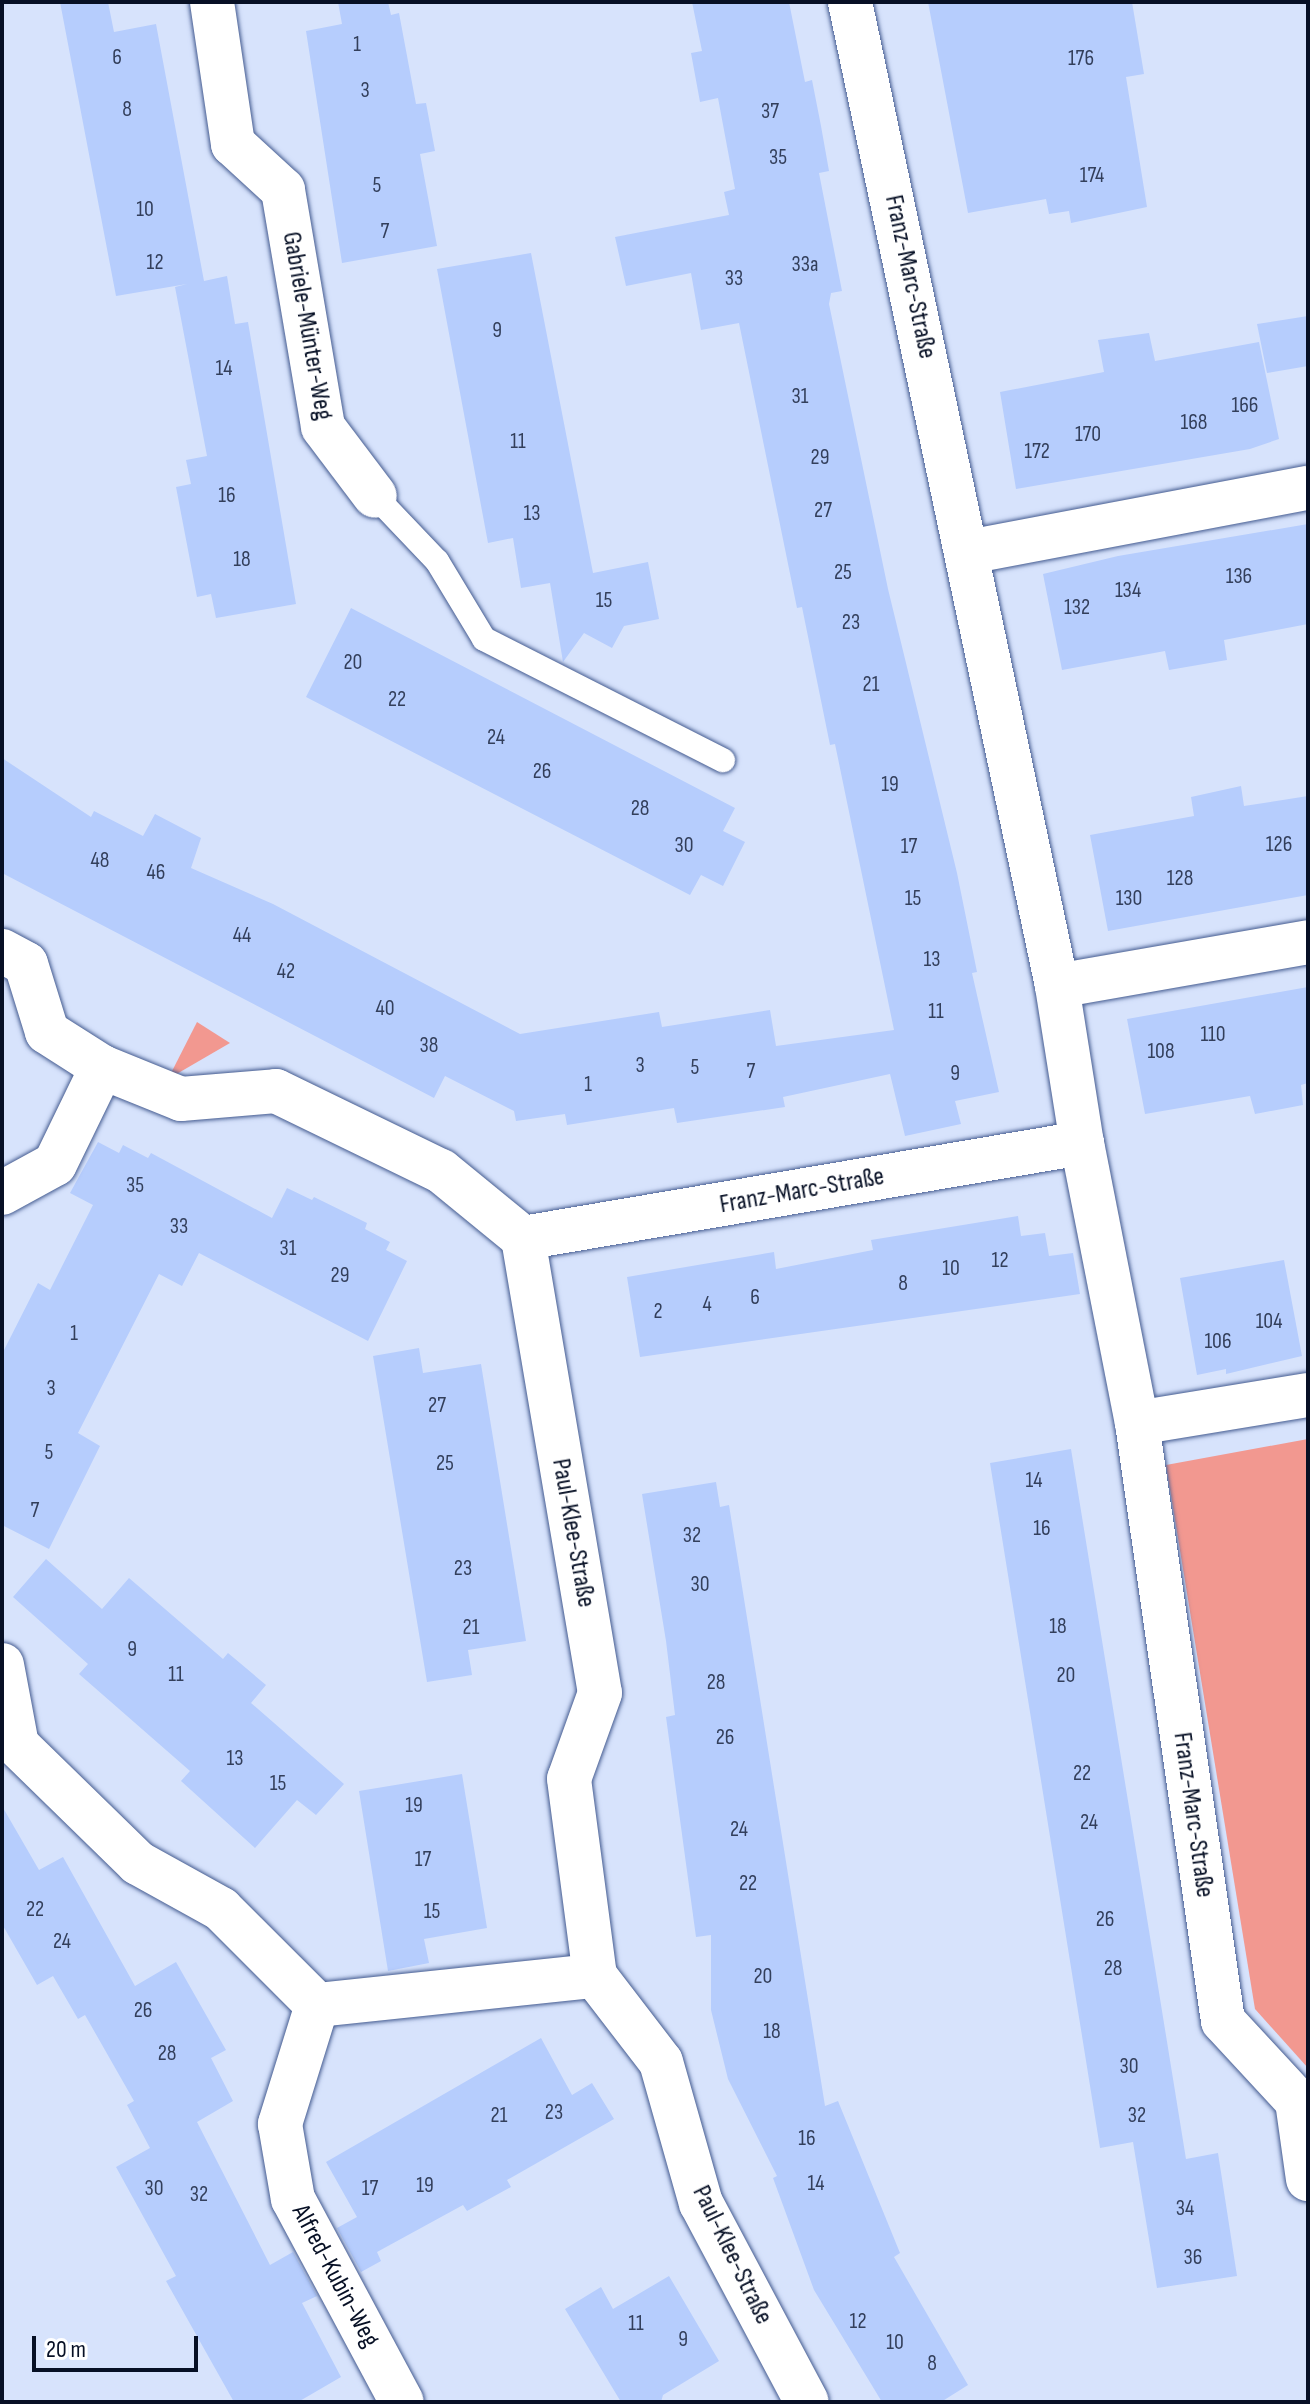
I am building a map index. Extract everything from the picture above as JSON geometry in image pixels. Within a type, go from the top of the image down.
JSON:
[{"type":"street","name":"Gabriele-Münter-Weg","points":[[212,2],[233,144],[283,190],[323,427],[375,496]]},
{"type":"street","name":"Franz-Marc-Straße","points":[[850,2],[1057,986],[1082,1143],[1137,1423],[1223,2021],[1297,2101],[1308,2179]]},
{"type":"street","points":[[968,552],[1308,488]]},
{"type":"street","points":[[1057,986],[1308,942]]},
{"type":"street","points":[[2,951],[26,964],[47,1032],[102,1067],[181,1099],[276,1091],[441,1171],[523,1238]]},
{"type":"street","points":[[2,1193],[55,1164],[102,1067]]},
{"type":"street","name":"Franz-Marc-Straße","points":[[523,1238],[1082,1143]]},
{"type":"street","name":"Paul-Klee-Straße","points":[[523,1238],[600,1693],[569,1779],[595,1976],[661,2062],[701,2203],[807,2402]]},
{"type":"street","points":[[1137,1423],[1308,1395]]},
{"type":"street","points":[[2,1665],[17,1745],[138,1863],[221,1909],[317,2005],[595,1976]]},
{"type":"street","name":"Alfred-Kubin-Weg","points":[[317,2005],[280,2124],[293,2199],[402,2402]]},
{"type":"lane","name":"Gabriele-Münter-Weg","points":[[375,496],[437,561],[484,639],[723,760]]},
{"type":"shaded area","points":[[197,1022],[230,1043],[168,1079]]},
{"type":"shaded area","points":[[1308,1439],[1308,2068],[1255,2009],[1166,1465]]},
{"type":"building","points":[[60,2],[108,2],[114,32],[156,24],[204,281],[227,276],[235,324],[248,322],[296,604],[216,618],[211,594],[197,597],[176,487],[191,484],[186,460],[207,456],[175,287],[187,284],[116,296]]},
{"type":"building","points":[[338,2],[388,2],[391,15],[399,13],[416,104],[426,103],[435,151],[420,154],[437,246],[342,263],[306,31],[342,24]]},
{"type":"building","points":[[692,2],[789,2],[805,82],[812,80],[821,126],[829,171],[819,173],[842,291],[831,293],[829,304],[888,589],[957,873],[977,972],[972,973],[999,1092],[955,1101],[961,1124],[905,1136],[890,1074],[783,1097],[785,1107],[677,1123],[674,1108],[567,1125],[565,1114],[516,1121],[514,1111],[445,1076],[434,1098],[2,873],[2,758],[91,817],[94,811],[143,836],[155,814],[201,838],[191,868],[273,904],[520,1034],[659,1012],[662,1027],[770,1010],[776,1046],[894,1030],[835,744],[830,745],[802,607],[797,608],[739,323],[701,330],[691,273],[626,286],[615,237],[729,215],[724,192],[735,189],[718,98],[700,102],[691,53],[702,51]]},
{"type":"building","points":[[928,2],[1132,2],[1144,74],[1126,77],[1147,207],[1071,223],[1069,211],[1049,214],[1046,199],[968,213]]},
{"type":"building","points":[[531,253],[593,573],[648,562],[659,619],[624,626],[612,648],[584,633],[563,662],[550,583],[521,588],[513,538],[488,543],[437,269]]},
{"type":"building","points":[[1308,316],[1308,366],[1267,373],[1257,324]]},
{"type":"building","points":[[1149,333],[1155,361],[1259,342],[1279,439],[1250,449],[1016,489],[1000,392],[1104,372],[1098,340]]},
{"type":"building","points":[[1308,524],[1308,624],[1224,640],[1227,660],[1169,670],[1165,651],[1062,670],[1043,574],[1118,556]]},
{"type":"building","points":[[351,608],[735,808],[723,831],[745,842],[723,886],[701,875],[690,895],[306,697]]},
{"type":"building","points":[[1241,786],[1244,806],[1308,796],[1308,895],[1108,931],[1090,835],[1194,816],[1191,797]]},
{"type":"building","points":[[1308,987],[1308,1083],[1301,1085],[1303,1105],[1255,1114],[1250,1096],[1145,1114],[1127,1019]]},
{"type":"building","points":[[98,1142],[119,1153],[123,1145],[148,1158],[151,1153],[272,1218],[287,1188],[312,1200],[314,1197],[367,1223],[365,1229],[390,1242],[386,1250],[407,1261],[368,1341],[199,1253],[182,1286],[159,1274],[78,1433],[100,1446],[49,1549],[2,1525],[2,1354],[38,1283],[50,1290],[93,1205],[70,1193]]},
{"type":"building","points":[[1018,1216],[1021,1236],[1045,1233],[1049,1256],[1073,1253],[1080,1294],[640,1357],[627,1277],[774,1252],[776,1269],[873,1250],[871,1240]]},
{"type":"building","points":[[1284,1260],[1302,1356],[1226,1374],[1226,1369],[1197,1375],[1180,1278]]},
{"type":"building","points":[[419,1348],[423,1373],[481,1364],[526,1641],[468,1650],[472,1675],[427,1682],[373,1356]]},
{"type":"building","points":[[1071,1449],[1186,2159],[1218,2153],[1237,2276],[1157,2288],[1133,2142],[1100,2148],[990,1463]]},
{"type":"building","points":[[716,1482],[720,1507],[729,1505],[825,2106],[838,2101],[900,2253],[894,2257],[968,2385],[941,2402],[882,2402],[814,2290],[773,2178],[777,2176],[728,2079],[711,2010],[711,1935],[696,1937],[666,1717],[675,1715],[666,1641],[642,1494]]},
{"type":"building","points":[[46,1559],[102,1609],[129,1578],[223,1659],[228,1653],[266,1685],[251,1703],[344,1784],[316,1815],[297,1800],[255,1848],[181,1781],[190,1771],[79,1674],[88,1664],[13,1597]]},
{"type":"building","points":[[462,1774],[487,1928],[424,1939],[429,1963],[388,1971],[359,1791]]},
{"type":"building","points":[[2,1806],[39,1870],[63,1857],[135,1986],[176,1962],[226,2050],[211,2058],[233,2101],[197,2122],[270,2265],[293,2252],[317,2296],[302,2303],[341,2377],[298,2402],[234,2402],[166,2281],[176,2276],[116,2167],[150,2148],[127,2105],[134,2101],[85,2015],[78,2019],[53,1976],[37,1985],[2,1924]]},
{"type":"building","points":[[541,2038],[572,2095],[592,2083],[614,2119],[507,2180],[511,2187],[467,2211],[463,2205],[377,2252],[381,2261],[361,2272],[337,2228],[357,2217],[326,2162]]},
{"type":"building","points":[[669,2276],[719,2361],[663,2395],[661,2402],[621,2402],[565,2309],[601,2287],[613,2309]]}]
